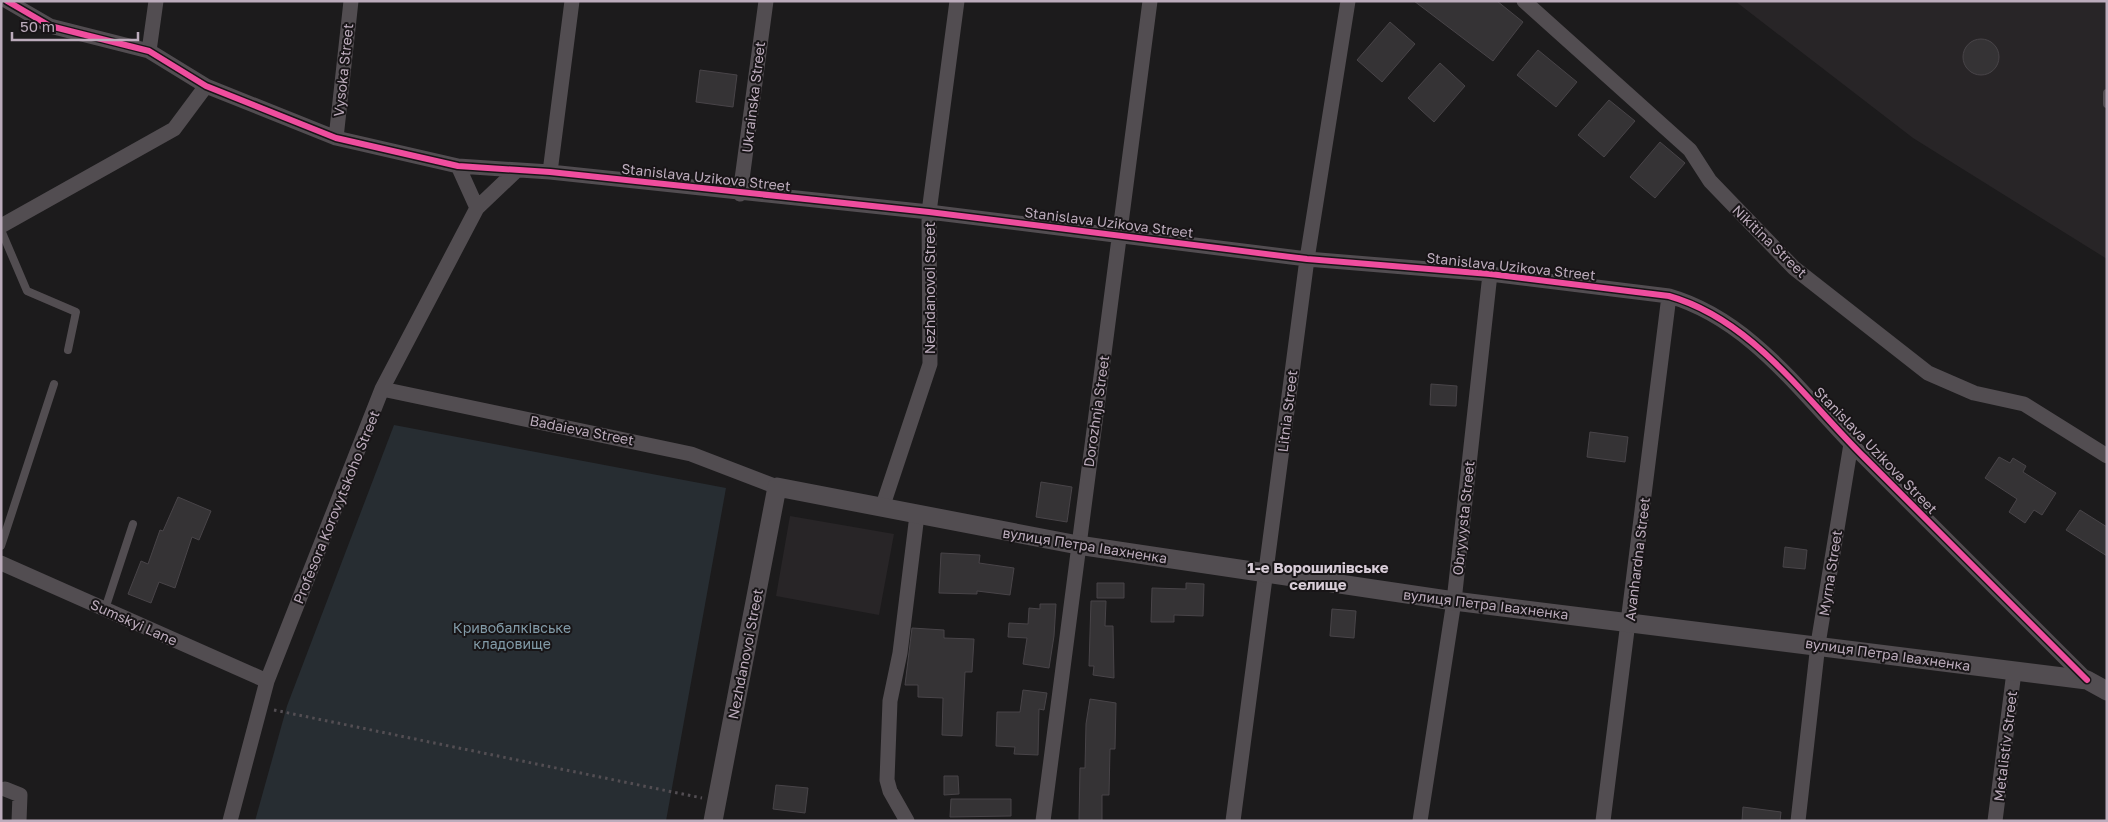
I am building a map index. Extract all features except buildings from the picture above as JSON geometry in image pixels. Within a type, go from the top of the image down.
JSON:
[{"type":"street","name":"Stanislava Uzikova Street","points":[[7,1],[50,26],[149,51],[206,86],[336,138],[458,166],[550,172],[740,194],[929,212],[1307,259],[1490,274],[1669,296],[1691,303],[1713,313],[1760,348],[1851,444],[2087,680]]},
{"type":"street","points":[[149,51],[156,1]]},
{"type":"street","name":"Vysoka Street","points":[[336,138],[351,1]]},
{"type":"street","points":[[550,172],[572,1]]},
{"type":"street","name":"Ukrainska Street","points":[[740,194],[766,1]]},
{"type":"street","name":"Nezhdanovoi Street","points":[[882,508],[930,364],[929,212],[957,1]]},
{"type":"street","name":"Dorozhnja Street","points":[[1043,821],[1150,1]]},
{"type":"street","name":"Litnia Street","points":[[1233,821],[1307,259],[1348,1]]},
{"type":"street","name":"Nikitina Street","points":[[1524,1],[1690,150],[1710,181],[1794,268],[1920,367],[1928,373],[1974,393],[2024,404],[2107,456]]},
{"type":"street","points":[[1,228],[174,129],[206,86]]},
{"type":"street","points":[[458,166],[477,208]]},
{"type":"street","name":"Profesora Korovytskoho Street","points":[[230,821],[267,681],[382,389],[477,208],[517,170]]},
{"type":"street","name":"Obryvysta Street","points":[[1420,821],[1454,600],[1490,274]]},
{"type":"street","name":"Avanhardna Street","points":[[1603,821],[1669,296]]},
{"type":"street","name":"Badaieva Street","points":[[382,389],[691,454],[777,486]]},
{"type":"street","name":"Myrna Street","points":[[1798,821],[1818,644],[1851,444]]},
{"type":"street","name":"Nezhdanovoi Street","points":[[713,821],[777,486]]},
{"type":"street","name":"вулиця Петра Івахненка","points":[[777,486],[917,515],[1078,545],[1454,600],[1818,644],[2014,672],[2087,680],[2107,692]]},
{"type":"street","points":[[906,821],[890,791],[887,780],[890,701],[900,653],[917,515]]},
{"type":"street","name":"Sumskyi Lane","points":[[1,563],[267,681]]},
{"type":"street","name":"Metalistiv Street","points":[[1995,821],[2014,672]]},
{"type":"street","points":[[5,789],[20,795],[19,821]]},
{"type":"lane","points":[[2107,94],[2107,104]]},
{"type":"lane","points":[[1,228],[27,291],[76,312],[68,350]]},
{"type":"lane","points":[[1,546],[54,384]]},
{"type":"lane","points":[[105,609],[133,524]]},
{"type":"path","points":[[259,707],[716,801]]},
{"type":"shaded area","points":[[1735,1],[2107,1],[2107,259],[1913,138]]},
{"type":"shaded area","points":[[790,516],[894,534],[879,615],[776,596]]},
{"type":"green space","name":"Кривобалківське кладовище","points":[[394,425],[726,488],[666,821],[255,821],[287,706]]},
{"type":"cycle path","points":[[7,1],[50,26],[149,51],[206,86],[336,138],[458,166],[550,172],[929,212],[1307,259],[1490,274],[1669,296],[1699,307],[1727,323],[1776,364],[1865,458],[2087,680]]},
{"type":"district","name":"1-е Ворошилівське селище","points":[[1318,576]]}]
